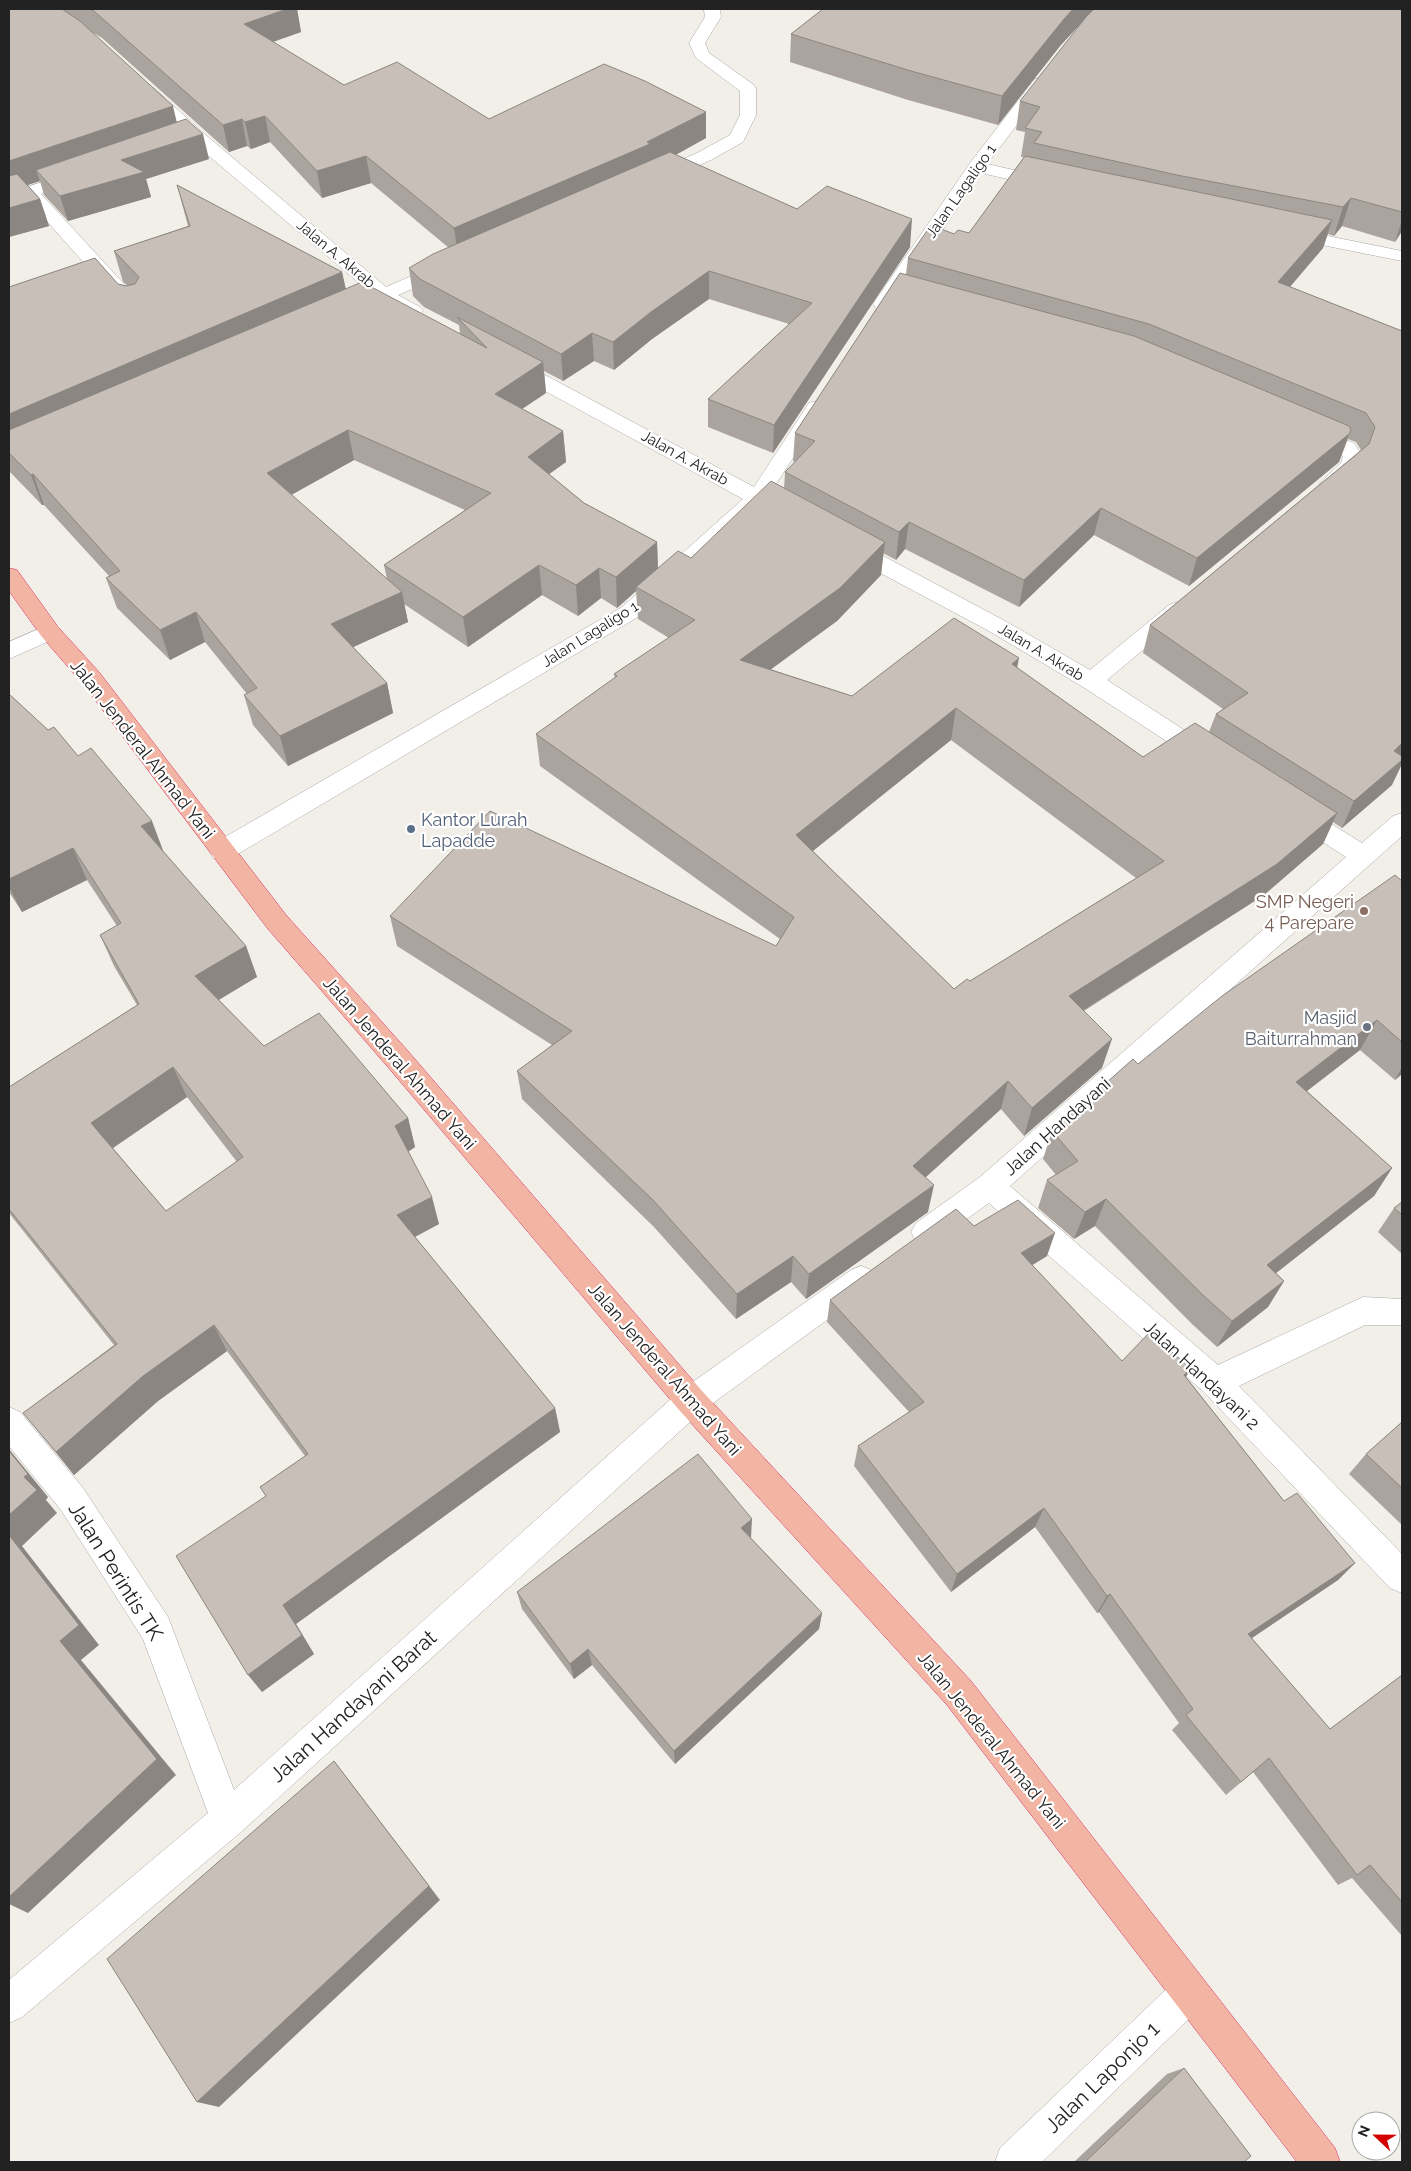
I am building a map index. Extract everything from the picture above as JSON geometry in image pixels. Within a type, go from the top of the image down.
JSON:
[{"type":"highway","name":"Jalan Jenderal Ahmad Yani","points":[[9,575],[50,632],[91,678],[277,922],[397,1058],[691,1401],[959,1693],[1321,2162]]},
{"type":"street","points":[[643,183],[705,156],[737,138],[748,115],[748,88],[702,55],[697,43],[713,17],[712,9]]},
{"type":"street","name":"Jalan Lagaligo 1","points":[[875,316],[900,294],[976,167],[1055,65]]},
{"type":"street","name":"Jalan A. Akrab","points":[[131,76],[186,138],[384,294],[427,318]]},
{"type":"street","points":[[976,167],[1067,187]]},
{"type":"street","points":[[9,199],[94,170]]},
{"type":"street","points":[[30,192],[129,302]]},
{"type":"street","points":[[1267,229],[1402,256]]},
{"type":"street","points":[[356,307],[464,260]]},
{"type":"street","name":"Jalan A. Akrab","points":[[496,356],[808,525]]},
{"type":"street","name":"Jalan Lagaligo 1","points":[[222,851],[630,612],[756,498],[826,390]]},
{"type":"street","points":[[1294,426],[1347,448],[1354,457],[1350,466],[1312,498]]},
{"type":"street","name":"Jalan A. Akrab","points":[[834,539],[997,626],[1091,681],[1223,766]]},
{"type":"street","points":[[1091,681],[1190,599]]},
{"type":"street","points":[[9,651],[50,632]]},
{"type":"street","points":[[1281,803],[1364,856]]},
{"type":"street","name":"Jalan Handayani","points":[[909,1244],[990,1186],[1402,822]]},
{"type":"street","name":"Jalan Handayani 2","points":[[990,1186],[1215,1382],[1402,1577]]},
{"type":"street","points":[[691,1401],[885,1262]]},
{"type":"street","points":[[1215,1382],[1363,1311],[1402,1312]]},
{"type":"street","name":"Jalan Handayani Barat","points":[[9,2004],[228,1819],[691,1401]]},
{"type":"street","name":"Jalan Perintis TK","points":[[9,1422],[72,1499],[156,1629],[228,1819]]},
{"type":"street","name":"Jalan Laponjo 1","points":[[1014,2162],[1190,1992]]},
{"type":"building","points":[[9,9],[62,9],[80,21],[173,106],[9,161]]},
{"type":"building","points":[[90,9],[287,9],[244,24],[344,85],[397,62],[489,119],[604,64],[645,81],[706,112],[647,142],[650,144],[454,228],[366,156],[317,171],[265,116],[245,122],[242,119],[223,125]]},
{"type":"building","points":[[823,9],[1073,9],[1002,96],[911,71],[791,34]]},
{"type":"building","points":[[1094,9],[1402,9],[1402,212],[1351,198],[1343,207],[1177,175],[1034,143],[1042,132],[1025,128],[1040,107],[1020,101]]},
{"type":"building","points":[[186,119],[203,134],[121,160],[144,172],[60,196],[36,170]]},
{"type":"building","points":[[670,152],[797,209],[827,186],[912,219],[774,425],[708,399],[812,303],[709,271],[651,312],[613,342],[592,333],[561,354],[420,279],[409,268],[433,254]]},
{"type":"building","points":[[1025,156],[1332,220],[1278,282],[1402,331],[1402,743],[1394,751],[1402,756],[1402,760],[1354,801],[1216,714],[1248,693],[1150,625],[1369,444],[1375,427],[1366,413],[1149,324],[908,258],[931,225],[954,234],[958,230],[969,233]]},
{"type":"building","points":[[17,174],[40,199],[9,208],[9,176]]},
{"type":"building","points":[[177,185],[342,272],[9,414],[9,287],[95,258],[118,284],[126,286],[135,284],[139,277],[114,251],[190,226]]},
{"type":"building","points":[[900,273],[1134,336],[1349,426],[1351,430],[1349,434],[1197,558],[1101,508],[1024,580],[909,522],[899,532],[785,472],[815,441],[795,433]]},
{"type":"building","points":[[362,282],[487,348],[457,317],[543,362],[495,394],[563,431],[528,457],[584,503],[657,542],[616,577],[599,568],[576,585],[539,565],[463,617],[384,565],[491,493],[348,430],[267,473],[402,592],[331,624],[387,683],[280,736],[244,695],[257,688],[196,612],[160,630],[106,578],[120,571],[33,474],[31,475],[9,453],[9,430]]},
{"type":"building","points":[[771,481],[885,542],[840,588],[740,660],[852,696],[954,618],[1019,658],[1012,664],[1143,757],[1195,723],[1337,813],[1277,864],[1069,996],[1112,1039],[1032,1108],[1008,1081],[913,1166],[934,1185],[809,1274],[793,1256],[737,1294],[653,1200],[517,1071],[572,1031],[390,916],[490,811],[776,946],[794,917],[536,734],[617,676],[614,674],[695,620],[636,587],[678,551],[691,558]],"holes":[[[956,708],[1164,861],[970,981],[967,979],[954,989],[796,835]]]},
{"type":"building","points":[[9,694],[48,730],[54,727],[78,756],[91,748],[152,821],[141,826],[246,946],[195,976],[264,1046],[319,1013],[408,1118],[395,1126],[432,1197],[397,1215],[555,1408],[283,1605],[302,1635],[248,1675],[176,1556],[266,1496],[260,1487],[308,1454],[214,1325],[143,1376],[56,1452],[23,1413],[117,1344],[9,1209],[9,1087],[139,1004],[100,935],[121,923],[73,848],[9,879]],"holes":[[[173,1067],[243,1157],[166,1211],[91,1123]]]},
{"type":"building","points":[[1395,875],[1402,881],[1402,1042],[1377,1020],[1296,1082],[1392,1168],[1267,1265],[1284,1281],[1232,1321],[1206,1298],[1106,1199],[1085,1212],[1047,1180],[1078,1161],[1052,1131],[1133,1059],[1138,1064],[1222,996]]},
{"type":"building","points":[[1018,1200],[1055,1233],[1021,1253],[1122,1361],[1149,1333],[1191,1368],[1184,1375],[1284,1501],[1297,1493],[1355,1563],[1248,1634],[1330,1729],[1402,1675],[1402,1902],[1370,1865],[1357,1875],[1269,1758],[1241,1782],[1186,1715],[1193,1709],[1110,1594],[1107,1596],[1044,1508],[957,1574],[858,1446],[924,1402],[830,1300],[956,1209],[974,1226]]},
{"type":"building","points":[[1402,1202],[1402,1215],[1394,1208]]},
{"type":"building","points":[[1402,1422],[1402,1488],[1366,1454]]},
{"type":"building","points":[[9,1451],[28,1474],[24,1477],[37,1490],[9,1515]]},
{"type":"building","points":[[698,1454],[752,1519],[741,1528],[822,1613],[674,1751],[588,1649],[570,1664],[517,1592]]},
{"type":"building","points":[[9,1535],[79,1625],[60,1641],[157,1759],[9,1897]]},
{"type":"building","points":[[334,1761],[429,1886],[197,2102],[107,1959]]},
{"type":"building","points":[[1184,2068],[1251,2156],[1244,2162],[1085,2162]]},
{"type":"place","name":"Kantor Lurah Lapadde","points":[[411,829]]},
{"type":"place","name":"SMP Negeri 4 Parepare","points":[[1364,911]]},
{"type":"place","name":"Masjid Baiturrahman","points":[[1367,1027]]}]
